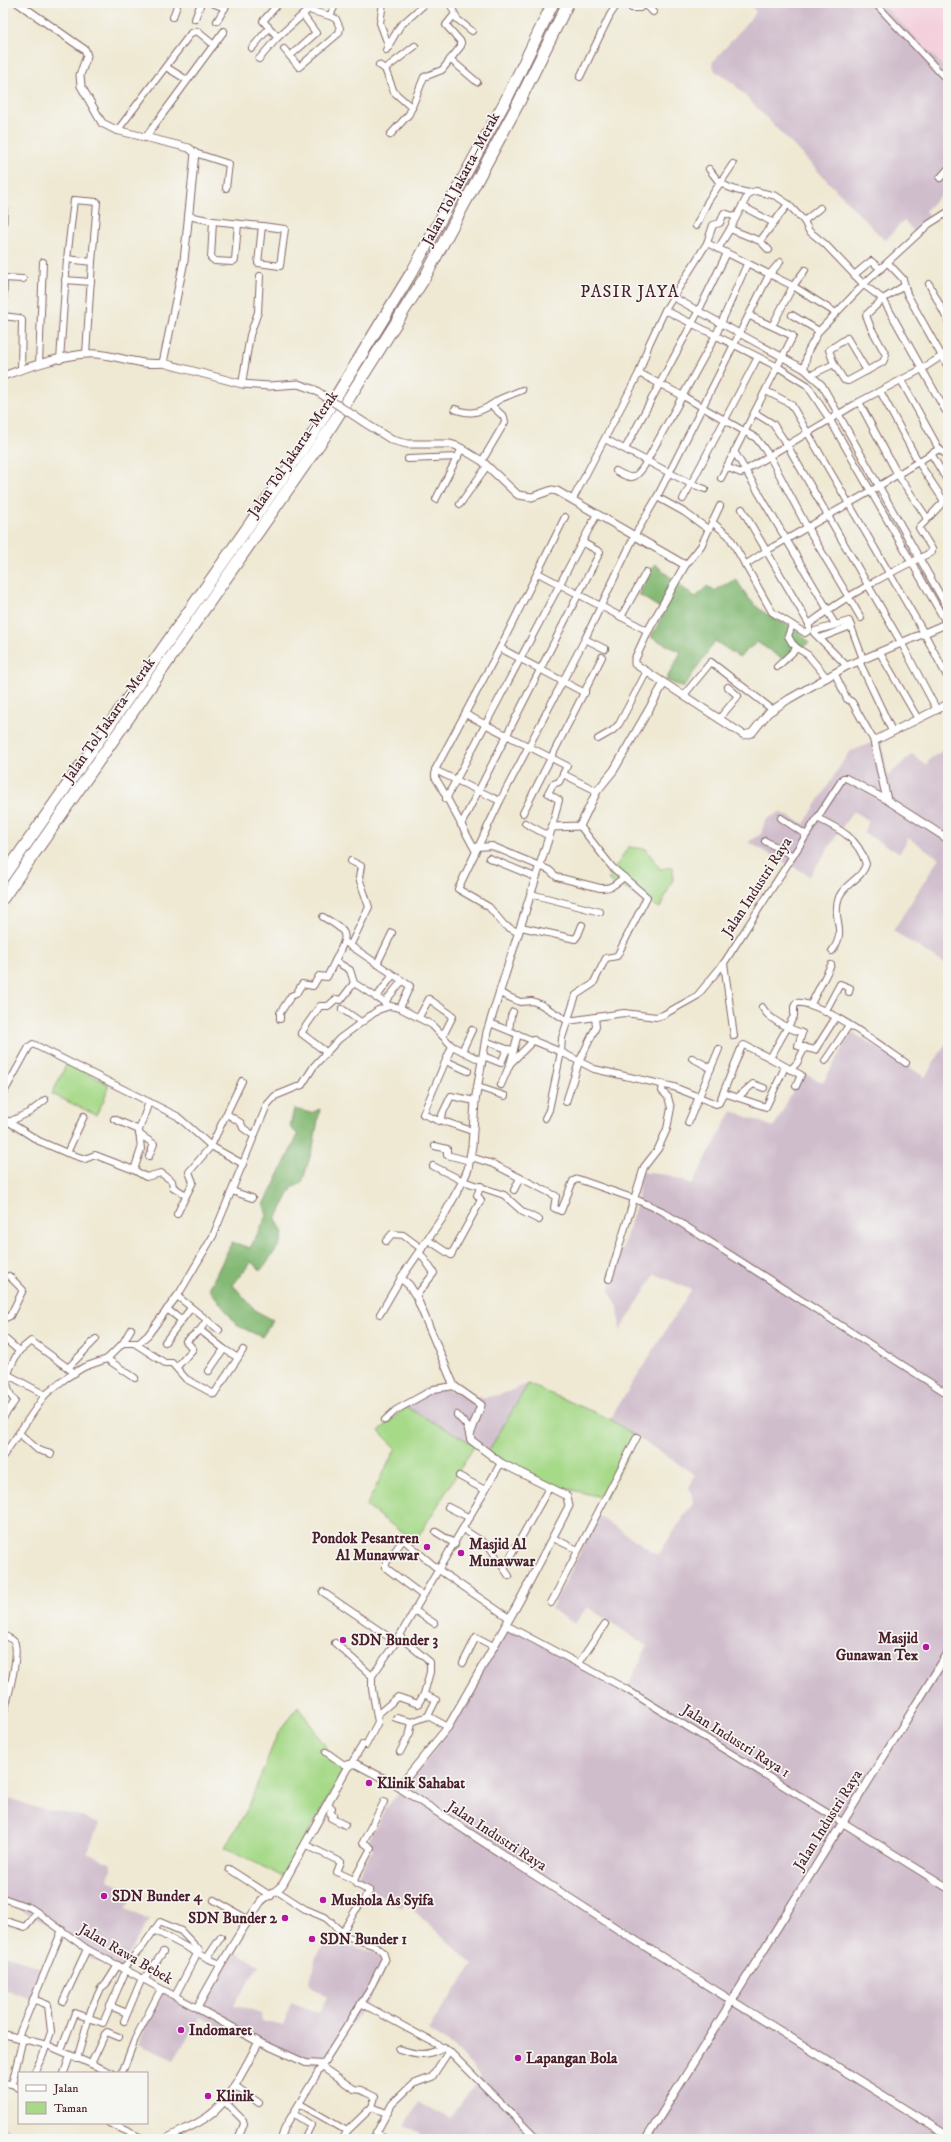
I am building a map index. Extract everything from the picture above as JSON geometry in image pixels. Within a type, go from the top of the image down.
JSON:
[{"type":"highway","name":"Jalan Tol Jakarta–Merak","points":[[3,877],[315,431],[413,270],[506,100],[553,3]]},
{"type":"highway","name":"Jalan Tol Jakarta–Merak","points":[[3,898],[330,429],[425,277],[517,106],[568,3]]},
{"type":"street","points":[[173,17],[178,3]]},
{"type":"street","points":[[195,19],[201,3]]},
{"type":"street","points":[[212,3],[227,6],[217,21]]},
{"type":"street","points":[[278,37],[263,21],[279,3]]},
{"type":"street","points":[[290,56],[316,33],[307,10],[300,3]]},
{"type":"street","points":[[330,16],[336,3]]},
{"type":"street","points":[[383,3],[380,23],[387,49],[400,26],[426,3]]},
{"type":"street","points":[[450,3],[454,15],[472,31]]},
{"type":"street","points":[[580,77],[610,15],[618,3]]},
{"type":"street","points":[[626,3],[640,8],[645,4],[653,12]]},
{"type":"street","points":[[875,3],[948,81]]},
{"type":"street","points":[[20,4],[85,50],[87,56],[80,79],[82,91],[102,123],[118,131],[189,148],[196,153],[229,164],[226,188]]},
{"type":"street","points":[[284,49],[299,67],[340,33],[340,28],[336,19],[307,10]]},
{"type":"street","points":[[258,59],[278,37],[307,10]]},
{"type":"street","points":[[390,135],[409,114],[424,77],[440,72],[462,44],[446,26],[454,15]]},
{"type":"street","points":[[252,48],[269,28]]},
{"type":"street","points":[[118,131],[193,31],[197,31],[214,45]]},
{"type":"street","points":[[145,138],[224,31]]},
{"type":"street","points":[[385,69],[415,46]]},
{"type":"street","points":[[450,59],[478,82]]},
{"type":"street","points":[[379,65],[385,69],[394,92],[412,108]]},
{"type":"street","points":[[166,68],[187,80]]},
{"type":"street","points":[[163,363],[184,261],[196,153]]},
{"type":"street","points":[[696,226],[719,182],[733,164]]},
{"type":"street","points":[[709,169],[719,182],[736,190],[749,193],[756,191],[776,196],[788,204],[804,221],[809,231],[824,244],[864,285],[883,299],[945,410]]},
{"type":"street","points":[[940,178],[948,169]]},
{"type":"street","points":[[718,249],[749,193]]},
{"type":"street","points":[[60,360],[65,280],[73,202],[76,199],[95,201],[97,204],[90,282],[86,354]]},
{"type":"street","points":[[760,241],[772,222],[788,204]]},
{"type":"street","points":[[742,206],[772,222]]},
{"type":"street","points":[[3,207],[3,222]]},
{"type":"street","points":[[804,221],[820,208]]},
{"type":"street","points":[[804,369],[808,351],[819,331],[864,285],[929,224],[948,212]]},
{"type":"street","points":[[573,499],[639,373],[649,344],[666,310],[707,243],[713,224],[720,223],[724,213],[736,217]]},
{"type":"street","points":[[188,216],[213,221],[262,226],[285,229],[280,266],[258,263],[262,226]]},
{"type":"street","points":[[213,221],[211,258],[215,261],[232,262],[235,260],[238,224]]},
{"type":"street","points":[[730,229],[760,241],[769,250]]},
{"type":"street","points":[[707,243],[770,276],[794,286],[836,313]]},
{"type":"street","points":[[626,450],[692,324],[727,253]]},
{"type":"street","points":[[67,260],[92,262]]},
{"type":"street","points":[[854,275],[870,261],[881,269]]},
{"type":"street","points":[[39,364],[43,262]]},
{"type":"street","points":[[582,925],[575,939],[520,930],[504,925],[489,907],[458,889],[476,848],[500,801],[586,639],[635,536],[657,497],[770,276],[780,262]]},
{"type":"street","points":[[888,263],[903,279],[904,286],[948,367]]},
{"type":"street","points":[[616,471],[633,478],[648,461],[716,335],[747,264]]},
{"type":"street","points":[[772,326],[794,286],[805,270]]},
{"type":"street","points":[[242,384],[250,335],[258,312],[260,276]]},
{"type":"street","points":[[3,312],[4,278],[23,279]]},
{"type":"street","points":[[65,280],[90,282]]},
{"type":"street","points":[[929,284],[948,321]]},
{"type":"street","points":[[830,349],[829,352],[834,364],[846,381],[883,362],[886,357],[866,317],[867,313],[883,299],[904,286]]},
{"type":"street","points":[[673,297],[813,374],[822,385],[948,609]]},
{"type":"street","points":[[666,310],[778,367],[804,382],[812,391],[830,420],[910,562],[948,624],[847,666],[773,710],[748,735],[740,733],[684,695],[636,666],[635,659],[648,631],[685,566],[701,546],[720,506]]},
{"type":"street","points":[[792,315],[819,331]]},
{"type":"street","points":[[3,316],[19,318],[22,320],[20,370]]},
{"type":"street","points":[[721,478],[793,336],[750,316]]},
{"type":"street","points":[[830,349],[845,338],[848,339],[867,371]]},
{"type":"street","points":[[824,345],[830,349]]},
{"type":"street","points":[[726,467],[740,473],[838,414],[922,369],[948,352]]},
{"type":"street","points":[[3,376],[39,364],[86,354],[101,354],[150,364],[163,363],[242,384],[269,386],[298,384],[315,390],[392,440],[407,444],[450,444],[462,448],[485,463],[518,495],[532,497],[556,490],[685,566]]},
{"type":"street","points":[[683,499],[758,357]]},
{"type":"street","points":[[813,374],[834,364]]},
{"type":"street","points":[[639,373],[703,407],[744,433],[756,438],[769,455],[807,527],[861,618]]},
{"type":"street","points":[[901,380],[939,450],[948,453]]},
{"type":"street","points":[[812,391],[822,385]]},
{"type":"street","points":[[456,409],[464,413],[471,413],[522,390]]},
{"type":"street","points":[[766,391],[789,401],[890,573],[948,678]]},
{"type":"street","points":[[809,624],[827,610],[890,573],[932,551],[919,528],[946,499],[919,463],[880,391]]},
{"type":"street","points":[[859,402],[898,475],[927,518]]},
{"type":"street","points":[[460,504],[485,463],[505,422],[504,417],[491,405]]},
{"type":"street","points":[[755,413],[773,424],[787,445],[902,644],[937,710]]},
{"type":"street","points":[[605,439],[669,473],[705,489]]},
{"type":"street","points":[[436,499],[462,448]]},
{"type":"street","points":[[745,565],[786,539],[880,486],[939,450]]},
{"type":"street","points":[[734,451],[746,469],[835,624]]},
{"type":"street","points":[[932,455],[948,482]]},
{"type":"street","points":[[408,459],[458,456]]},
{"type":"street","points":[[657,497],[684,512],[708,529]]},
{"type":"street","points":[[712,522],[729,536],[772,612],[806,633],[809,630],[809,624],[742,509]]},
{"type":"street","points":[[446,799],[457,781],[598,514]]},
{"type":"street","points":[[476,848],[446,799],[436,777],[435,770],[500,648],[565,517]]},
{"type":"street","points":[[461,825],[600,552],[582,542]]},
{"type":"street","points":[[621,616],[646,572]]},
{"type":"street","points":[[538,573],[648,631]]},
{"type":"street","points":[[847,666],[814,633],[815,631],[847,620],[851,626],[861,660],[892,731]]},
{"type":"street","points":[[792,625],[788,636],[792,644],[808,655],[827,678]]},
{"type":"street","points":[[820,638],[851,626]]},
{"type":"street","points":[[586,639],[605,649]]},
{"type":"street","points":[[500,648],[585,693]]},
{"type":"street","points":[[777,667],[797,648]]},
{"type":"street","points":[[880,653],[918,719]]},
{"type":"street","points":[[522,813],[602,658]]},
{"type":"street","points":[[684,695],[711,662],[773,710]]},
{"type":"street","points":[[598,739],[612,731],[619,724],[646,673]]},
{"type":"street","points":[[835,674],[847,699],[852,702],[874,741],[887,800]]},
{"type":"street","points":[[580,826],[597,791],[614,770],[664,683]]},
{"type":"street","points":[[719,719],[738,696],[728,687]]},
{"type":"street","points":[[874,741],[948,704]]},
{"type":"street","points":[[380,1314],[401,1278],[421,1251],[463,1182],[470,1159],[475,1101],[485,1041],[538,867],[552,827],[558,800],[548,793],[553,784],[559,782],[567,766],[530,745],[465,714]]},
{"type":"street","points":[[435,770],[500,801]]},
{"type":"street","points":[[563,774],[597,791]]},
{"type":"street","name":"Jalan Industri Raya","points":[[568,1021],[624,1013],[656,1017],[663,1015],[698,996],[724,963],[845,777],[887,800],[948,839]]},
{"type":"street","points":[[781,818],[806,835]]},
{"type":"street","points":[[817,818],[844,831],[854,840],[863,854],[866,864],[859,877],[842,891],[837,912],[840,937],[832,951]]},
{"type":"street","points":[[525,823],[549,836]]},
{"type":"street","points":[[552,827],[580,826]]},
{"type":"street","points":[[545,1118],[549,1110],[562,1052],[562,1038],[577,994],[593,984],[606,958],[616,957],[647,897],[612,867],[580,826]]},
{"type":"street","points":[[765,841],[793,856]]},
{"type":"street","points":[[476,848],[492,846],[538,867],[549,870],[557,877],[600,888],[607,889],[624,877]]},
{"type":"street","points":[[489,858],[535,877]]},
{"type":"street","points":[[280,1019],[280,1013],[291,996],[296,994],[302,984],[312,986],[319,976],[327,977],[335,961],[348,944],[369,907],[359,878],[361,866],[351,861]]},
{"type":"street","points":[[531,894],[600,912]]},
{"type":"street","points":[[323,917],[342,928],[348,944],[410,986],[400,1008]]},
{"type":"street","points":[[377,964],[392,933]]},
{"type":"street","points":[[335,961],[350,970],[354,983],[376,998],[432,1024],[452,1046],[482,1059],[501,1063],[511,1049],[518,1034]]},
{"type":"street","points":[[724,963],[734,1036]]},
{"type":"street","points":[[810,1006],[831,966]]},
{"type":"street","points":[[376,998],[393,975]]},
{"type":"street","points":[[825,1012],[843,977]]},
{"type":"street","points":[[134,1344],[139,1343],[144,1339],[177,1296],[213,1236],[264,1110],[275,1096],[302,1085],[314,1066],[327,1051],[361,1022],[387,1004],[402,981]]},
{"type":"street","points":[[327,1051],[300,1033],[320,1006],[327,1007],[336,999],[341,1000],[354,983]]},
{"type":"street","points":[[840,984],[850,988],[849,992]]},
{"type":"street","points":[[500,993],[520,1002],[532,1001],[540,1004],[568,1021]]},
{"type":"street","points":[[419,1017],[429,1000],[453,1016],[443,1036]]},
{"type":"street","points":[[770,1058],[794,1016],[793,1008],[796,1003],[810,1006],[836,1017],[906,1062]]},
{"type":"street","points":[[762,1007],[769,1016],[788,1028],[802,1033],[798,1045],[817,1049],[836,1017]]},
{"type":"street","points":[[342,1008],[361,1022]]},
{"type":"street","points":[[510,1030],[511,1016],[513,1012]]},
{"type":"street","points":[[566,1102],[579,1062],[596,1028],[595,1017]]},
{"type":"street","points":[[490,1023],[562,1052],[579,1062],[598,1070],[681,1088],[718,1104],[724,1093],[743,1045],[801,1075],[796,1086]]},
{"type":"street","points":[[825,1060],[849,1025]]},
{"type":"street","points":[[462,1051],[472,1030]]},
{"type":"street","points":[[510,1064],[534,1040]]},
{"type":"street","points":[[485,1041],[511,1049]]},
{"type":"street","points":[[3,1092],[28,1047],[33,1044],[177,1116],[211,1146],[243,1164]]},
{"type":"street","points":[[452,1046],[422,1113],[437,1121],[440,1120],[472,1131]]},
{"type":"street","points":[[724,1093],[766,1107],[788,1068],[797,1063],[805,1047]]},
{"type":"street","points":[[501,1085],[510,1064],[511,1049]]},
{"type":"street","points":[[688,1123],[719,1049]]},
{"type":"street","points":[[692,1058],[711,1068]]},
{"type":"street","points":[[446,1061],[468,1071]]},
{"type":"street","points":[[177,1214],[193,1181],[188,1173],[211,1146],[242,1081]]},
{"type":"street","points":[[609,1279],[644,1167],[663,1139],[671,1113],[669,1099],[662,1091],[663,1084]]},
{"type":"street","points":[[738,1097],[753,1084],[764,1088]]},
{"type":"street","points":[[478,1087],[505,1096]]},
{"type":"street","points":[[440,1120],[451,1096],[475,1101]]},
{"type":"street","points":[[9,1122],[30,1112],[45,1100]]},
{"type":"street","points":[[134,1170],[140,1149],[139,1132],[149,1102]]},
{"type":"street","points":[[227,1114],[241,1123],[243,1128],[253,1134]]},
{"type":"street","points":[[67,1153],[84,1116]]},
{"type":"street","points":[[3,1118],[39,1142],[67,1153],[85,1159],[95,1155],[134,1170],[140,1175],[146,1177],[161,1173],[172,1181],[173,1187],[186,1195]]},
{"type":"street","points":[[114,1119],[139,1132],[154,1144],[149,1156]]},
{"type":"street","points":[[435,1146],[447,1149],[447,1155],[493,1164],[556,1196],[554,1209],[561,1211],[574,1181],[578,1179],[635,1199],[682,1224],[759,1275],[948,1394]]},
{"type":"street","points":[[433,1166],[463,1182],[481,1186],[504,1195],[523,1212],[539,1220]]},
{"type":"street","points":[[514,1190],[520,1178]]},
{"type":"street","points":[[428,1240],[452,1254],[482,1200],[477,1194],[481,1186]]},
{"type":"street","points":[[232,1191],[252,1198]]},
{"type":"street","points":[[386,1241],[392,1234],[403,1235],[421,1251],[434,1273],[416,1296]]},
{"type":"street","points":[[3,1319],[10,1316],[23,1290],[9,1276]]},
{"type":"street","points":[[401,1278],[409,1285],[416,1296],[454,1386],[481,1405],[470,1438]]},
{"type":"street","points":[[177,1296],[219,1330]]},
{"type":"street","points":[[165,1342],[191,1308]]},
{"type":"street","points":[[167,1309],[181,1320]]},
{"type":"street","points":[[177,1367],[193,1349],[186,1341],[200,1330],[207,1320]]},
{"type":"street","points":[[3,1456],[5,1449],[45,1395],[60,1382],[75,1373],[107,1359],[131,1329]]},
{"type":"street","points":[[200,1330],[224,1350],[238,1358]]},
{"type":"street","points":[[3,1337],[19,1351]]},
{"type":"street","points":[[68,1368],[96,1339]]},
{"type":"street","points":[[4,1416],[15,1401],[9,1392],[4,1373],[19,1351],[31,1341],[75,1373]]},
{"type":"street","points":[[122,1342],[134,1344],[165,1363],[172,1363],[186,1379],[214,1394],[243,1350]]},
{"type":"street","points":[[209,1372],[224,1350]]},
{"type":"street","points":[[107,1359],[135,1378]]},
{"type":"street","points":[[4,1373],[45,1395]]},
{"type":"street","points":[[385,1420],[396,1410],[434,1389],[454,1386]]},
{"type":"street","points":[[399,1787],[448,1727],[566,1514],[569,1501],[567,1496],[501,1463],[470,1438],[467,1426],[457,1415]]},
{"type":"street","points":[[19,1432],[38,1450],[51,1454]]},
{"type":"street","points":[[551,1603],[637,1437]]},
{"type":"street","points":[[343,2139],[347,2131],[372,2107],[375,2097],[361,2090],[354,2089],[322,2066],[306,2063],[259,2042],[197,2008],[220,1964],[261,1901],[277,1891],[306,1845],[363,1744],[366,1745],[377,1727],[378,1714],[372,1689],[372,1676],[396,1642],[422,1595],[455,1544],[501,1463]]},
{"type":"street","points":[[459,1476],[485,1490]]},
{"type":"street","points":[[504,1568],[550,1488]]},
{"type":"street","points":[[448,1507],[470,1518]]},
{"type":"street","points":[[463,1529],[488,1546],[509,1576]]},
{"type":"street","points":[[436,1532],[455,1544]]},
{"type":"street","points":[[552,1538],[578,1550]]},
{"type":"street","name":"Jalan Industri Raya 1","points":[[422,1595],[387,1570],[386,1563],[403,1540],[438,1570],[507,1622],[731,1752],[948,1888]]},
{"type":"street","points":[[323,1592],[356,1616],[388,1635],[396,1642]]},
{"type":"street","points":[[414,1610],[434,1623]]},
{"type":"street","points":[[579,1663],[605,1624]]},
{"type":"street","points":[[3,1635],[15,1642],[16,1645],[13,1675],[3,1716]]},
{"type":"street","points":[[378,1714],[398,1697],[418,1704],[424,1694],[430,1672],[430,1662],[399,1636]]},
{"type":"street","points":[[464,1663],[476,1637],[493,1646]]},
{"type":"street","points":[[335,1643],[372,1676]]},
{"type":"street","name":"Jalan Industri Raya","points":[[646,2139],[948,1653]]},
{"type":"street","points":[[396,1718],[412,1722],[428,1716],[436,1700],[424,1694]]},
{"type":"street","points":[[428,1716],[448,1727]]},
{"type":"street","points":[[400,1752],[410,1733],[412,1722]]},
{"type":"street","points":[[326,1752],[343,1764],[351,1764]]},
{"type":"street","name":"Jalan Industri Raya","points":[[351,1764],[362,1766],[399,1787],[731,2001],[948,2136]]},
{"type":"street","points":[[354,1880],[371,1848],[363,1842],[384,1802]]},
{"type":"street","points":[[328,1805],[332,1808],[330,1813],[333,1815],[331,1818],[345,1825]]},
{"type":"street","points":[[306,1845],[341,1862],[337,1872],[354,1880],[356,1884],[370,1891],[342,1933]]},
{"type":"street","points":[[229,1869],[271,1896]]},
{"type":"street","points":[[277,1891],[305,1909],[326,1918],[342,1933],[375,1946],[385,1955],[384,1963],[280,2139]]},
{"type":"street","name":"Jalan Rawa Bebek","points":[[3,1898],[37,1912],[87,1949],[197,2008]]},
{"type":"street","points":[[214,1900],[249,1920]]},
{"type":"street","points":[[3,1920],[25,1928],[37,1912]]},
{"type":"street","points":[[77,2059],[88,2018],[101,1988],[122,1967],[161,1922],[181,1931],[199,1949],[199,1954],[175,1996]]},
{"type":"street","points":[[12,2084],[20,2038],[33,1999],[62,1930]]},
{"type":"street","points":[[154,1930],[220,1964]]},
{"type":"street","points":[[207,1958],[221,1936]]},
{"type":"street","points":[[62,2001],[87,1949]]},
{"type":"street","points":[[124,2021],[143,1979],[163,1952]]},
{"type":"street","points":[[61,2050],[75,2013],[102,2023],[110,2006],[122,1967]]},
{"type":"street","points":[[122,2072],[135,2039],[161,1989]]},
{"type":"street","points":[[33,1999],[48,2005],[52,2029],[47,2045],[34,2072]]},
{"type":"street","points":[[361,2003],[446,2049],[537,2139]]},
{"type":"street","points":[[110,2006],[127,2013]]},
{"type":"street","points":[[91,2064],[105,2034],[108,2032],[119,2037]]},
{"type":"street","points":[[3,2034],[47,2045],[110,2072]]},
{"type":"street","points":[[166,2139],[210,2116],[224,2101],[259,2042]]},
{"type":"street","points":[[399,2049],[415,2054],[431,2054],[446,2049]]},
{"type":"street","points":[[372,2139],[395,2100],[414,2084],[432,2077],[446,2049]]},
{"type":"street","points":[[64,2072],[70,2056]]},
{"type":"street","points":[[3,2083],[12,2084],[18,2087]]},
{"type":"street","points":[[234,2085],[259,2102]]},
{"type":"street","points":[[224,2101],[243,2120],[244,2124],[238,2139]]},
{"type":"street","points":[[300,2104],[347,2131]]},
{"type":"street","points":[[372,2107],[386,2113]]},
{"type":"street","points":[[294,2114],[311,2126],[304,2139]]},
{"type":"street","points":[[112,2124],[144,2139]]},
{"type":"street","points":[[376,2132],[385,2139]]},
{"type":"shaded area","points":[[748,3],[881,3],[948,71],[948,171],[941,179],[948,188],[925,211],[930,216],[915,233],[904,220],[885,241],[733,83],[715,71],[712,63],[756,12]]},
{"type":"shaded area","points":[[881,3],[948,3],[948,71],[886,10]]},
{"type":"shaded area","points":[[881,739],[888,776],[912,754],[926,765],[931,758],[948,747],[948,966],[893,931],[939,858],[908,838],[900,853],[863,833],[869,821],[853,811],[810,876],[748,842],[761,834],[765,820],[780,812],[804,824],[849,752]]},
{"type":"shaded area","points":[[852,1032],[925,1077],[948,1040],[948,2139],[417,2139],[420,2133],[405,2125],[419,2102],[450,2119],[481,2076],[454,2047],[428,2030],[473,1964],[405,1903],[402,1908],[355,1880],[373,1849],[367,1843],[385,1809],[426,1762],[463,1709],[480,1674],[510,1626],[627,1688],[647,1646],[587,1607],[575,1624],[551,1609],[599,1516],[658,1555],[694,1501],[689,1488],[695,1475],[610,1419],[691,1290],[655,1274],[620,1331],[618,1306],[609,1291],[638,1199],[640,1172],[666,1175],[692,1184],[732,1111],[774,1127],[802,1073],[823,1082]]},
{"type":"shaded area","points":[[528,1384],[488,1452],[466,1442],[406,1407],[418,1393],[431,1386],[482,1398],[502,1394]]},
{"type":"shaded area","points":[[3,1796],[37,1808],[78,1815],[99,1824],[87,1853],[112,1864],[108,1880],[133,1893],[126,1909],[149,1920],[119,1969],[93,1960],[55,1929],[15,1906],[3,1902]]},
{"type":"shaded area","points":[[329,1939],[375,1953],[388,1964],[371,1996],[322,2068],[245,2040],[200,2017],[174,2060],[138,2044],[164,1988],[199,2006],[233,1950],[259,1965],[234,2005],[261,2014],[262,2021],[283,2026],[291,2002],[319,2013],[327,1998],[309,1984],[316,1957]]},
{"type":"shaded area","points":[[3,1954],[42,1969],[31,1999],[3,1989]]},
{"type":"shaded area","points":[[3,2127],[25,2139],[3,2139]]},
{"type":"green space","points":[[655,564],[695,598],[707,586],[714,591],[736,579],[746,595],[758,608],[800,633],[809,642],[787,662],[757,642],[739,657],[715,641],[683,688],[666,680],[681,652],[651,637],[665,611],[639,595]]},
{"type":"green space","points":[[628,847],[646,849],[660,869],[673,867],[673,879],[660,908],[608,880]]},
{"type":"green space","points":[[67,1063],[109,1084],[104,1100],[96,1115],[52,1094]]},
{"type":"green space","points":[[294,1109],[311,1113],[320,1109],[313,1147],[302,1183],[292,1188],[276,1219],[283,1233],[281,1243],[261,1270],[251,1262],[233,1285],[256,1311],[273,1320],[262,1337],[238,1326],[209,1289],[232,1242],[250,1248],[267,1216],[264,1205],[298,1135],[290,1127]]},
{"type":"green space","points":[[528,1384],[610,1419],[637,1437],[605,1498],[535,1481],[488,1452]]},
{"type":"green space","points":[[406,1407],[475,1445],[415,1542],[366,1506],[396,1448],[379,1431]]},
{"type":"green space","points":[[298,1706],[343,1772],[283,1877],[225,1847],[248,1808],[277,1735]]},
{"type":"place","name":"Pondok Pesantren Al Munawwar","points":[[427,1547]]},
{"type":"place","name":"Masjid Al Munawwar","points":[[461,1553]]},
{"type":"place","name":"SDN Bunder 3","points":[[343,1640]]},
{"type":"place","name":"Masjid Gunawan Tex","points":[[926,1647]]},
{"type":"place","name":"Klinik Sahabat","points":[[369,1783]]},
{"type":"place","name":"SDN Bunder 4","points":[[104,1896]]},
{"type":"place","name":"Mushola As Syifa","points":[[323,1900]]},
{"type":"place","name":"SDN Bunder 2","points":[[285,1918]]},
{"type":"place","name":"SDN Bunder 1","points":[[312,1939]]},
{"type":"place","name":"Indomaret","points":[[181,2030]]},
{"type":"place","name":"Lapangan Bola","points":[[518,2058]]},
{"type":"place","name":"Klinik","points":[[208,2096]]},
{"type":"district","name":"PASIR JAYA","points":[[630,292]]}]
